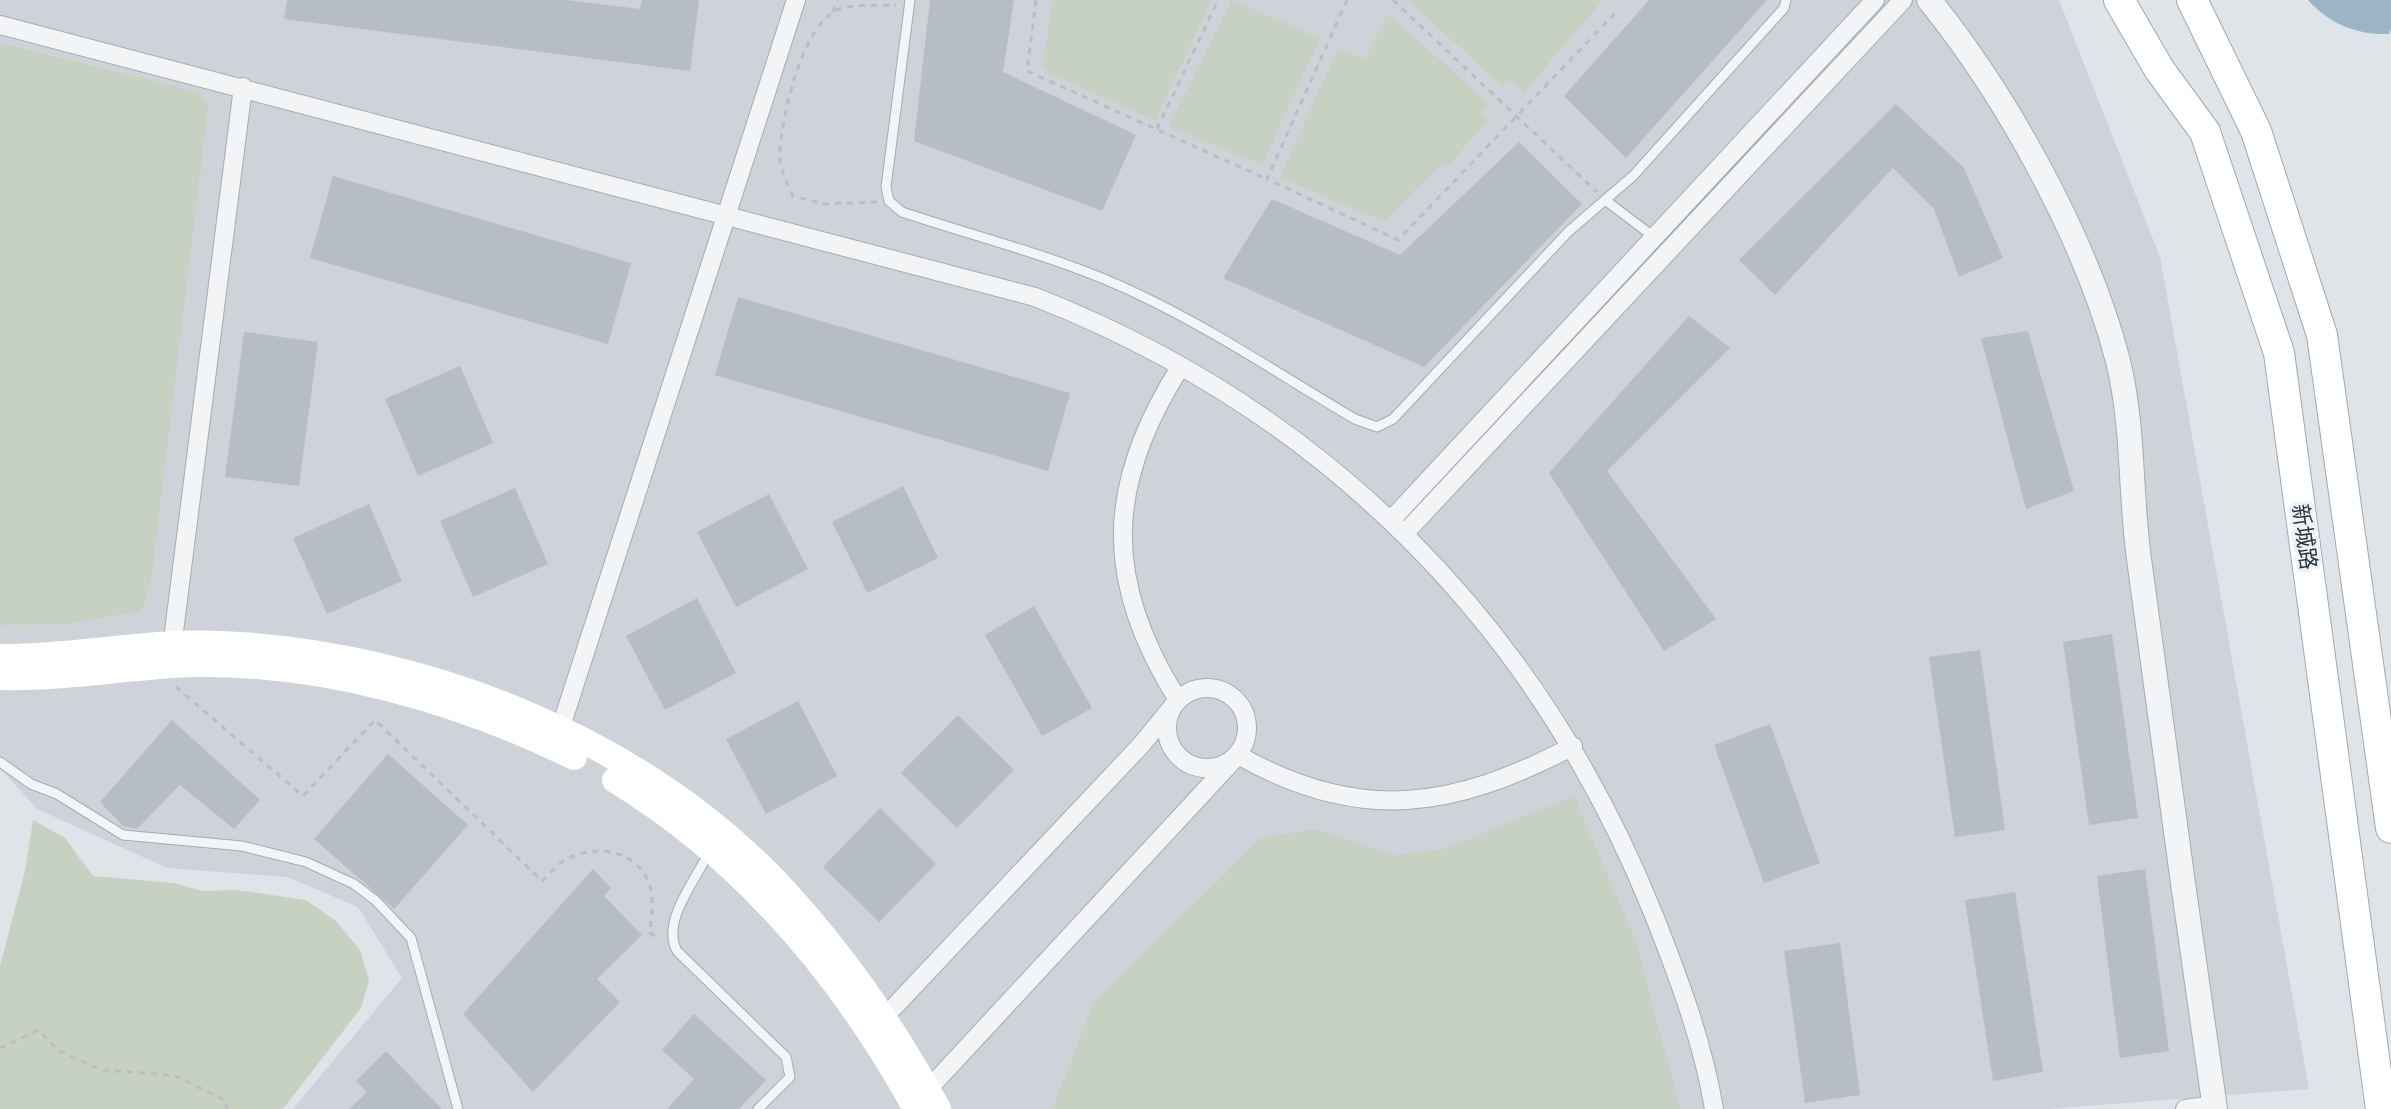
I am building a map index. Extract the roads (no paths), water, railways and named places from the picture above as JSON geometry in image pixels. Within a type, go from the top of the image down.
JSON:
[{"type":"main road","name":"新城路","points":[[2119,0],[2159,69],[2205,132],[2279,353],[2381,1109]]},
{"type":"main road","name":"新城路","points":[[2192,0],[2256,131],[2322,335],[2391,828]]},
{"type":"main road","points":[[0,677],[171,654]]},
{"type":"main road","points":[[0,657],[171,654],[338,678],[557,739],[657,785],[748,856],[806,916],[924,1103]]},
{"type":"main road","points":[[557,739],[642,796],[711,849],[773,908],[877,1025]]},
{"type":"street","points":[[557,739],[796,0]]},
{"type":"street","points":[[1391,520],[1875,0]]},
{"type":"street","points":[[1405,533],[1903,0]]},
{"type":"street","points":[[1929,0],[1981,67],[2025,144],[2090,281],[2118,360],[2128,426],[2137,548],[2214,1107],[2185,1109]]},
{"type":"street","points":[[0,25],[1035,297],[1119,333],[1181,366],[1258,415],[1391,520],[1509,651],[1573,746],[1622,842],[1667,947],[1701,1052],[1714,1109]]},
{"type":"street","points":[[171,654],[243,87]]},
{"type":"street","points":[[1178,700],[1136,621],[1123,556],[1124,520],[1136,455],[1147,425],[1181,366]]},
{"type":"street","points":[[877,1025],[1142,744],[1178,700],[1188,692],[1212,688],[1234,698],[1242,708],[1247,732],[1238,755],[924,1103]]},
{"type":"street","points":[[1178,700],[1167,723],[1172,748],[1180,758],[1203,769],[1228,763],[1238,755]]},
{"type":"street","points":[[1238,755],[1315,790],[1392,803],[1468,792],[1573,746]]},
{"type":"lane","points":[[910,2],[886,187],[889,201],[902,212],[1072,267],[1142,296],[1213,333],[1355,419],[1377,427],[1393,419],[1568,232],[1633,176],[1784,8],[1786,0]]},
{"type":"lane","points":[[1605,200],[1654,237]]},
{"type":"lane","points":[[0,762],[31,784],[57,794],[123,835],[242,846],[306,862],[354,884],[376,901],[411,938],[458,1109]]},
{"type":"lane","points":[[711,849],[674,919],[671,940],[677,951],[786,1057],[790,1077],[758,1109]]},
{"type":"water","points":[[2308,0],[2391,0],[2391,29],[2389,34],[2355,30],[2325,16]]}]
